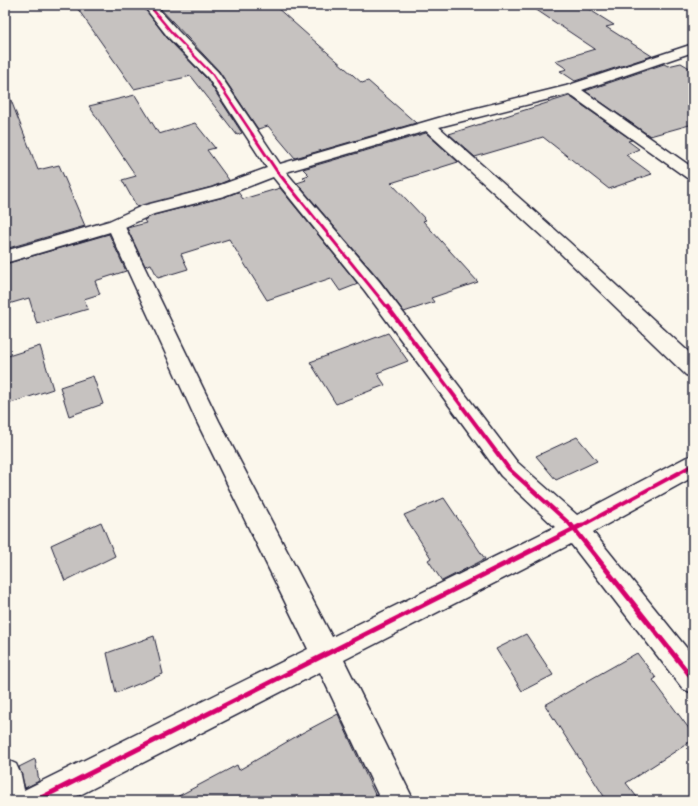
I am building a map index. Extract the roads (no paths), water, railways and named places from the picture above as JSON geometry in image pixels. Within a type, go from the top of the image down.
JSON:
[{"type":"street","points":[[149,5],[173,34],[213,75],[276,170],[372,286],[509,469],[575,529],[693,679]]},
{"type":"street","points":[[5,257],[114,225],[148,210],[218,192],[276,170],[428,125],[571,89],[691,50]]},
{"type":"street","points":[[571,89],[693,175]]},
{"type":"street","points":[[428,125],[562,245],[693,369]]},
{"type":"street","points":[[114,225],[208,422],[398,801]]},
{"type":"street","points":[[35,801],[575,529],[693,465]]},
{"type":"street","points":[[5,775],[10,801]]}]
